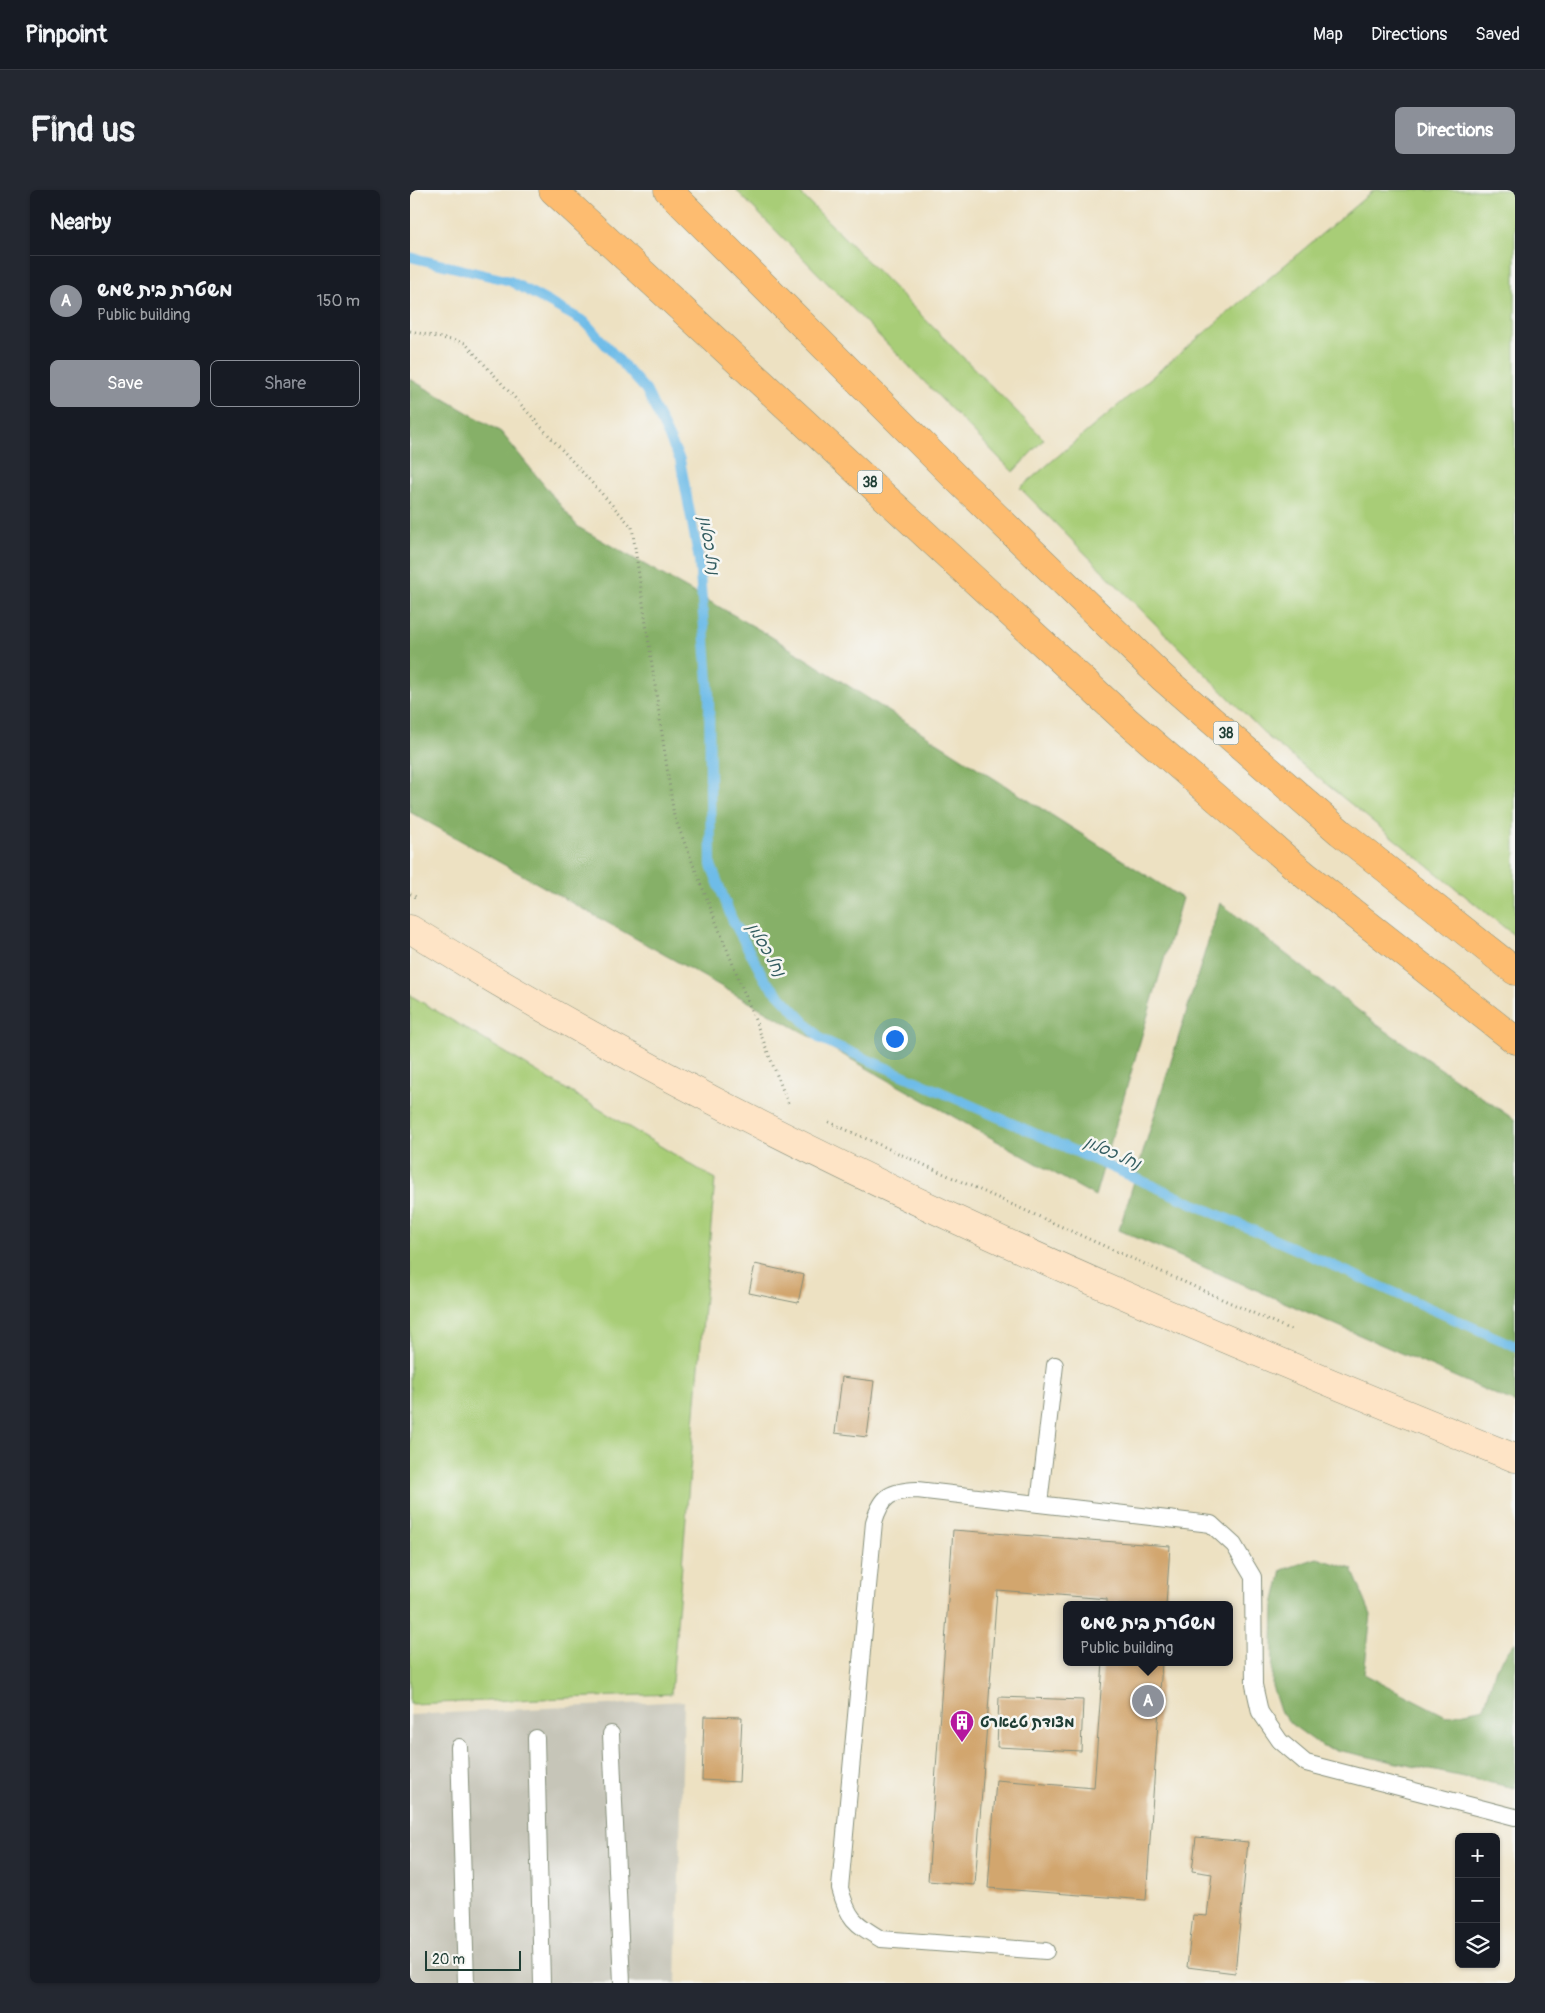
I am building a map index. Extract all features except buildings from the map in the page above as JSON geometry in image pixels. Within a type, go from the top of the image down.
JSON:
[{"type":"highway","name":"38","points":[[553,190],[1126,720],[1305,875],[1515,1040]]},
{"type":"highway","name":"38","points":[[668,190],[953,475],[1163,678],[1340,832],[1515,971]]},
{"type":"main road","points":[[410,929],[571,1023],[682,1083],[924,1204],[1154,1308],[1515,1458]]},
{"type":"lane","points":[[1039,1504],[1055,1365]]},
{"type":"lane","points":[[1046,1951],[881,1939],[862,1928],[846,1911],[840,1888],[874,1522],[879,1504],[896,1491],[918,1490],[1211,1524],[1234,1545],[1253,1577],[1254,1685],[1260,1712],[1280,1741],[1306,1763],[1515,1817]]},
{"type":"lane","points":[[611,1734],[622,1983]]},
{"type":"lane","points":[[536,1738],[542,1983]]},
{"type":"lane","points":[[459,1747],[466,1983]]},
{"type":"path","points":[[410,331],[465,343],[632,527],[674,816],[789,1104],[780,1100]]},
{"type":"path","points":[[410,894],[419,899]]},
{"type":"path","points":[[825,1120],[1298,1334]]},
{"type":"shaded area","points":[[684,1701],[676,1983],[410,1983],[410,1715]]},
{"type":"green space","points":[[736,190],[797,190],[1044,439],[1013,472]]},
{"type":"green space","points":[[1374,190],[1515,190],[1515,936],[1269,738],[1020,488]]},
{"type":"green space","points":[[410,379],[501,432],[578,527],[767,634],[1182,898],[1095,1196],[410,812]]},
{"type":"green space","points":[[1220,903],[1376,1024],[1515,1120],[1515,1403],[1119,1230]]},
{"type":"green space","points":[[410,995],[715,1179],[671,1694],[410,1704]]},
{"type":"green space","points":[[1317,1558],[1352,1569],[1371,1615],[1364,1674],[1446,1716],[1484,1708],[1496,1668],[1515,1642],[1515,1788],[1323,1747],[1291,1724],[1280,1711],[1272,1686],[1274,1605],[1282,1570]]},
{"type":"waterway","name":"נחל כסלון","points":[[410,257],[510,281],[585,322],[646,390],[680,460],[699,560],[709,694],[711,865],[732,919],[765,980],[821,1039],[1515,1346]]},
{"type":"place","name":"משטרת בית שמש","points":[[1148,1701]]},
{"type":"place","name":"מצודת טגארט","points":[[962,1743]]}]
